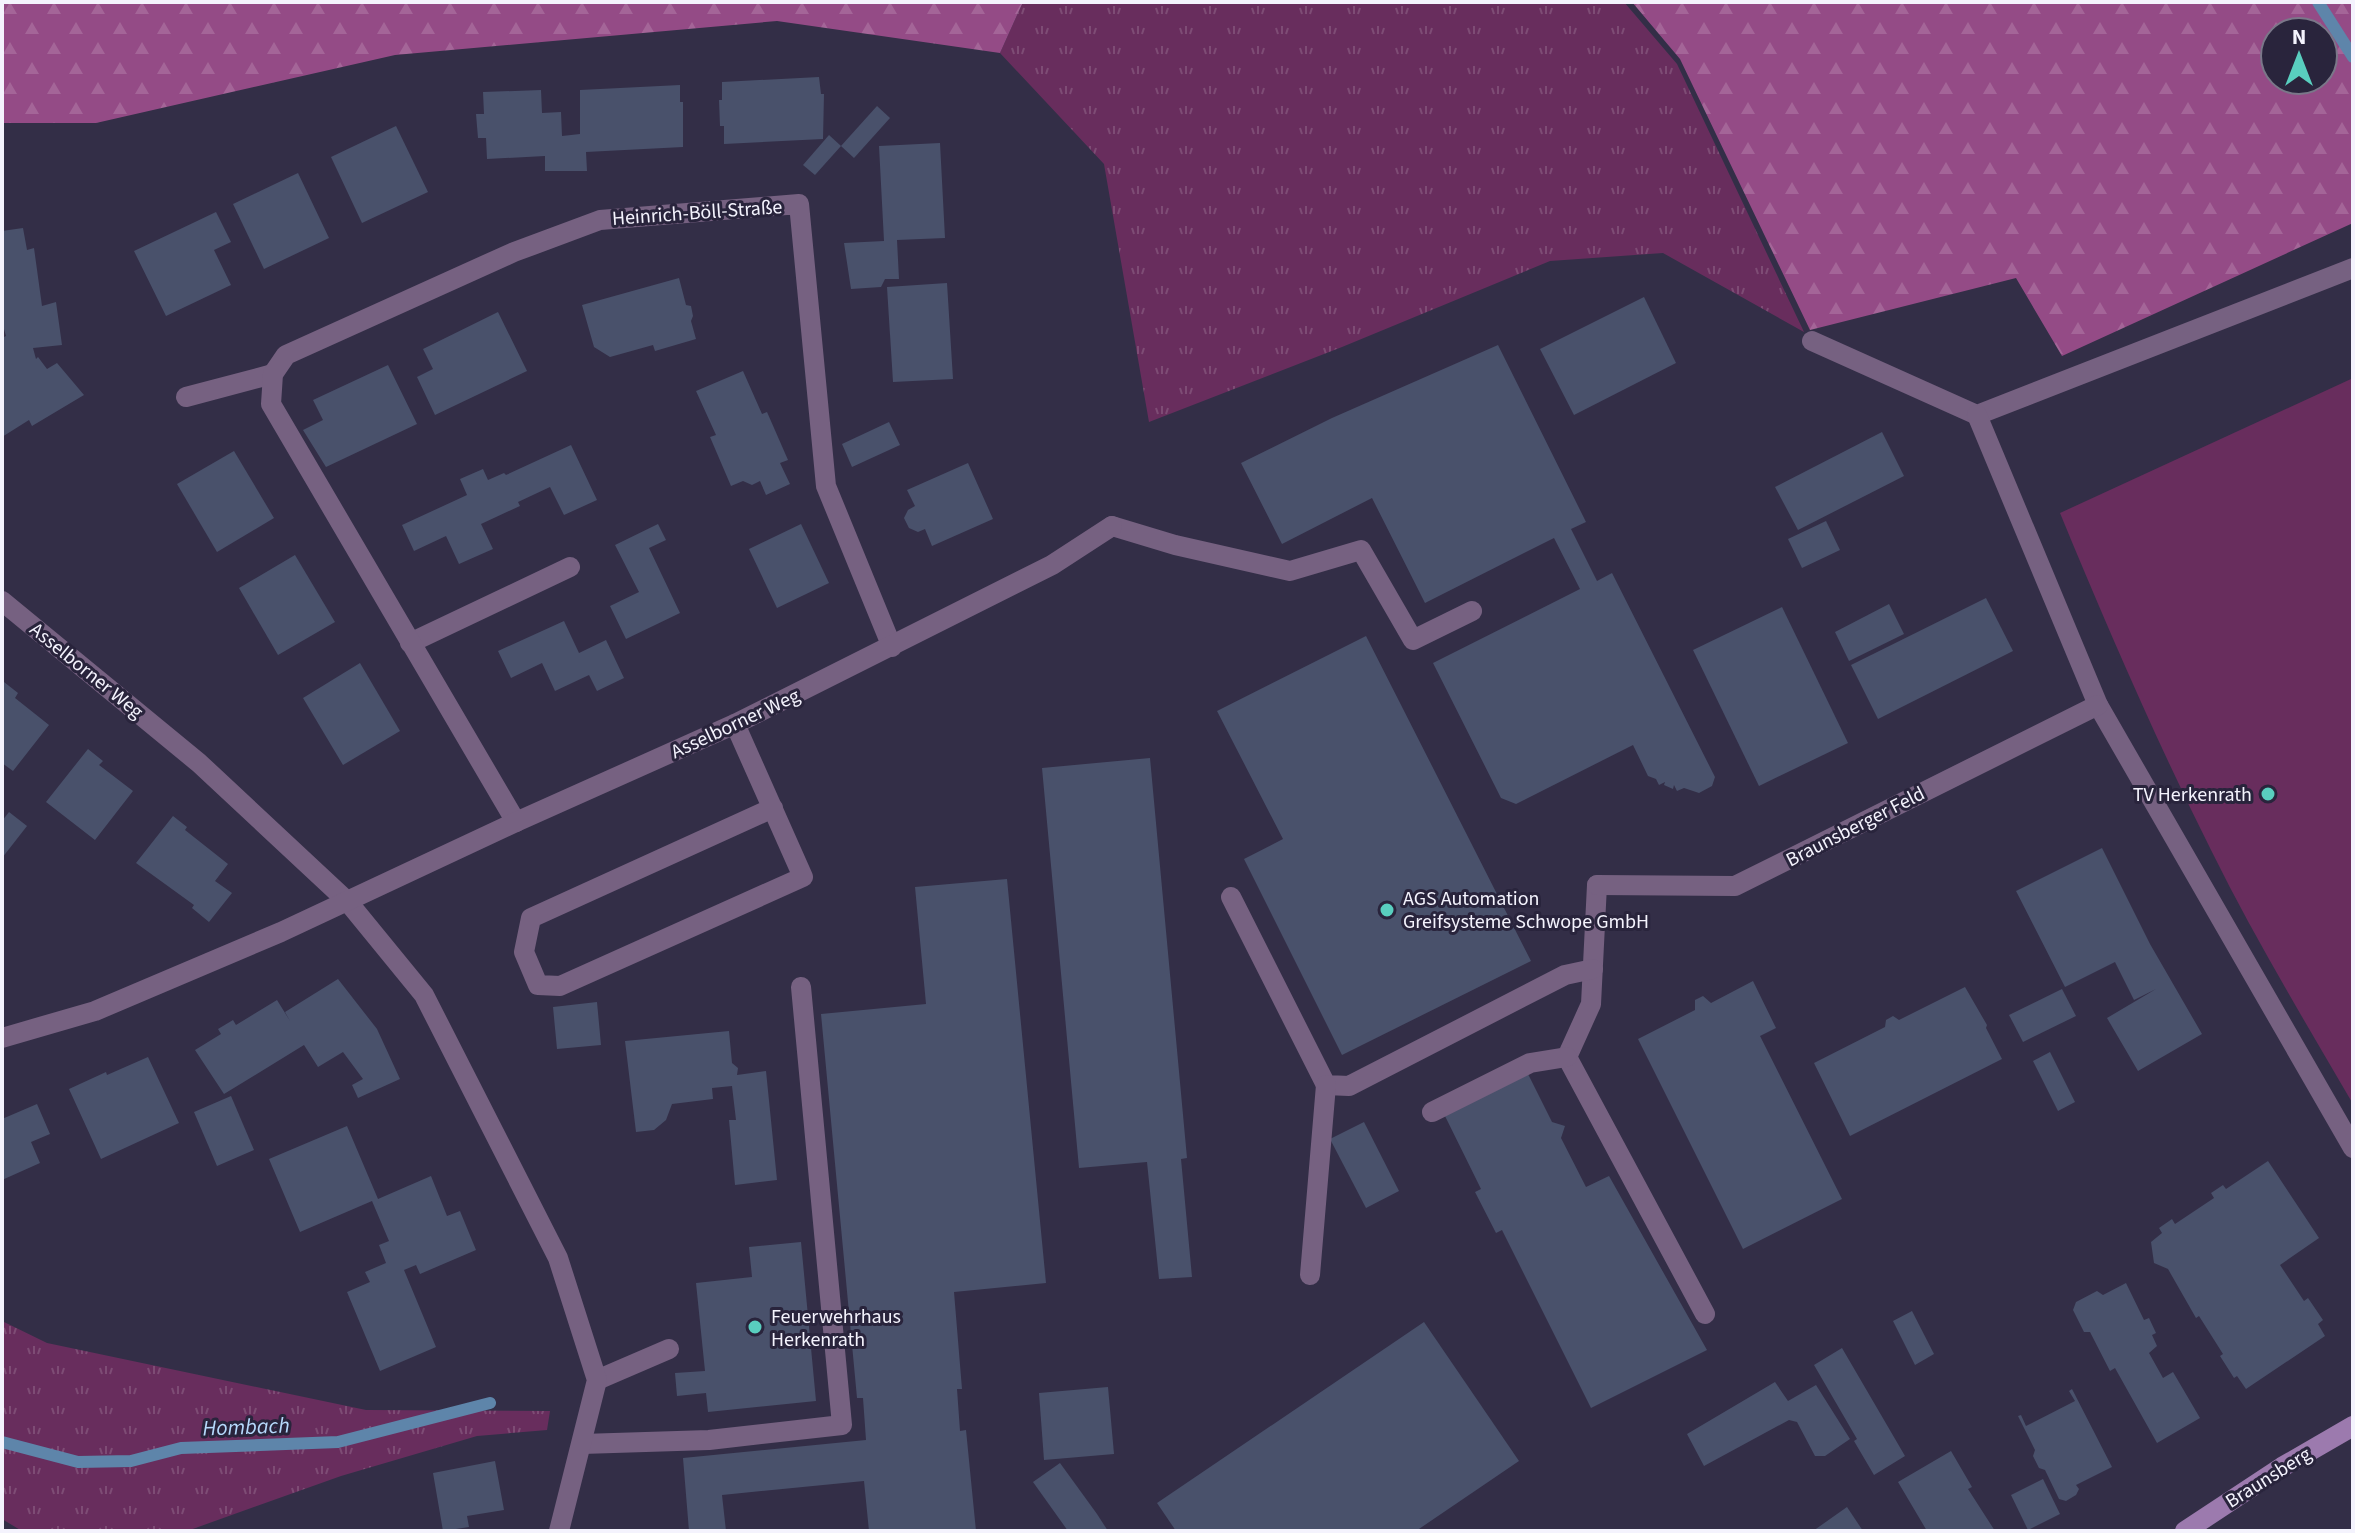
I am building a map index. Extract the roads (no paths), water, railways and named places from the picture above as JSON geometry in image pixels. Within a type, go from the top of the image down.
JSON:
[{"type":"main road","name":"Braunsberg","points":[[2185,1531],[2282,1467],[2353,1426]]},
{"type":"street","name":"Heinrich-Böll-Straße","points":[[186,397],[273,374],[286,355],[514,252],[600,220],[799,204],[826,486],[892,647]]},
{"type":"street","points":[[1977,415],[2353,268]]},
{"type":"street","points":[[1812,341],[1977,415],[2098,705],[2353,1148]]},
{"type":"street","points":[[273,374],[271,404],[516,822]]},
{"type":"street","name":"Asselborner Weg","points":[[2,1038],[95,1011],[348,902],[516,822],[735,724],[1052,565],[1112,526],[1175,545],[1290,571],[1361,550],[1413,640],[1472,611]]},
{"type":"street","points":[[410,643],[570,567]]},
{"type":"street","name":"Asselborner Weg","points":[[2,601],[199,763],[348,902],[424,995],[558,1258],[597,1380]]},
{"type":"street","name":"Braunsberger Feld","points":[[1593,969],[1597,885],[1735,886],[2098,705]]},
{"type":"street","points":[[735,724],[773,808],[803,877],[560,986],[538,985],[524,952],[531,918],[773,808]]},
{"type":"street","points":[[1231,897],[1326,1085],[1310,1275]]},
{"type":"street","points":[[1326,1085],[1349,1086],[1565,975],[1593,969],[1591,1004],[1567,1057]]},
{"type":"street","points":[[582,1444],[709,1440],[842,1425],[801,987]]},
{"type":"street","points":[[1432,1112],[1530,1063],[1567,1057]]},
{"type":"street","points":[[1567,1057],[1705,1314]]},
{"type":"street","points":[[559,1531],[597,1380],[669,1349]]},
{"type":"waterway","points":[[2318,2],[2353,57]]},
{"type":"waterway","name":"Hombach","points":[[2,1442],[78,1462],[131,1461],[181,1448],[338,1442],[490,1403]]},
{"type":"place","name":"TV Herkenrath","points":[[2268,794]]},
{"type":"place","name":"AGS Automation Greifsysteme Schwope GmbH","points":[[1387,910]]},
{"type":"place","name":"Feuerwehrhaus Herkenrath","points":[[755,1327]]}]
